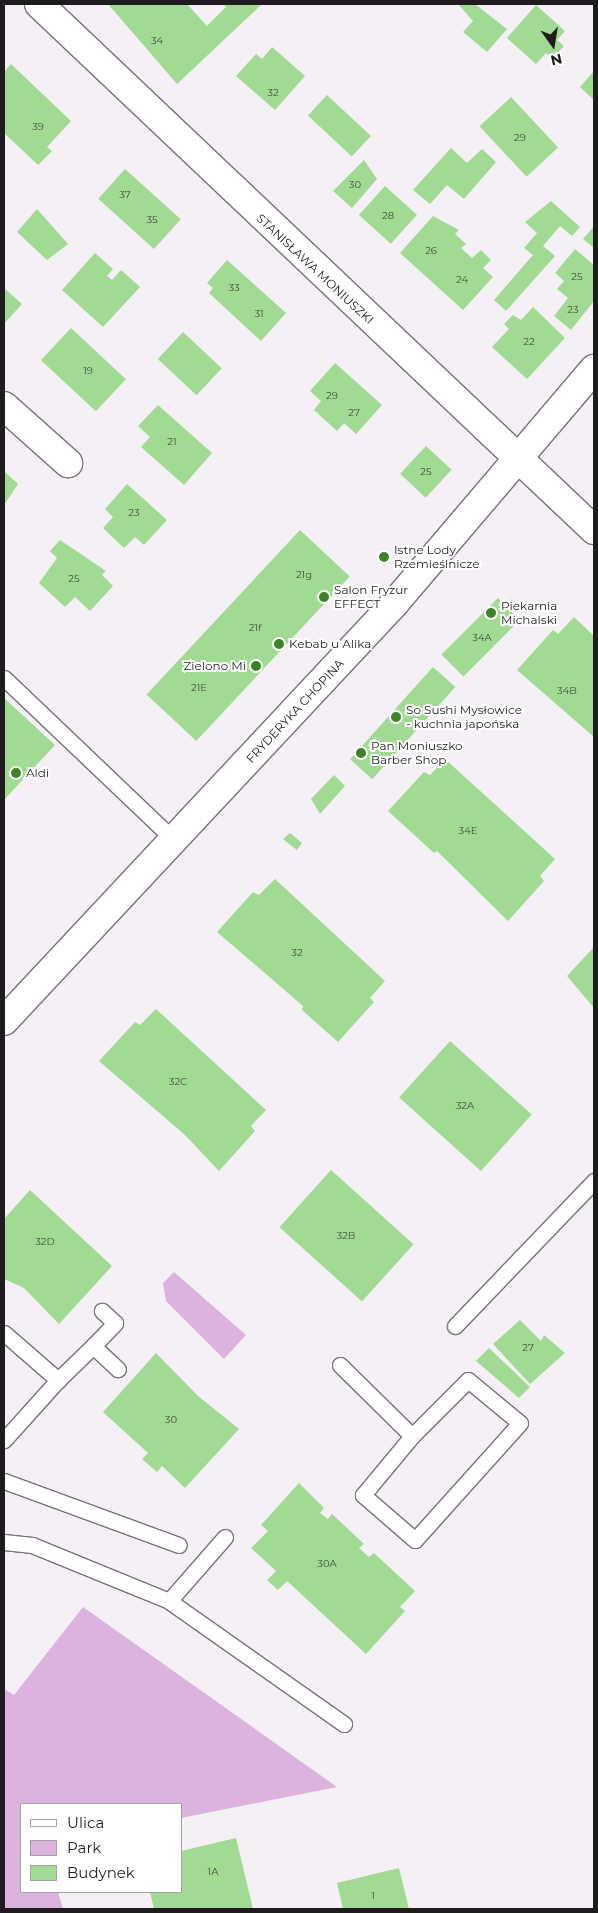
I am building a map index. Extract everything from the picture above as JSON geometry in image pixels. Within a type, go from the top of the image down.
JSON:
[{"type":"street","name":"STANISŁAWA MONIUSZKI","points":[[39,4],[518,461],[594,530]]},
{"type":"street","name":"FRYDERYKA CHOPINA","points":[[4,1020],[394,604],[518,461],[594,369]]},
{"type":"street","points":[[4,406],[68,463]]},
{"type":"lane","points":[[4,678],[174,840]]},
{"type":"lane","points":[[455,1326],[594,1181]]},
{"type":"lane","points":[[4,1440],[58,1380],[115,1323],[102,1311]]},
{"type":"lane","points":[[4,1333],[58,1380]]},
{"type":"lane","points":[[93,1346],[118,1369]]},
{"type":"lane","points":[[340,1365],[412,1436]]},
{"type":"lane","points":[[468,1380],[520,1423],[415,1540],[363,1495],[412,1436],[468,1380]]},
{"type":"lane","points":[[4,1481],[179,1545]]},
{"type":"lane","points":[[169,1601],[225,1536]]},
{"type":"lane","points":[[4,1542],[32,1545],[169,1601],[344,1724]]},
{"type":"green space","points":[[174,1272],[246,1335],[224,1359],[166,1301],[163,1283]]},
{"type":"green space","points":[[83,1607],[337,1787],[182,1818],[182,1803],[20,1803],[20,1893],[58,1893],[63,1909],[4,1909],[4,1689],[14,1695]]},
{"type":"building","points":[[108,4],[187,4],[207,26],[226,7],[223,4],[262,4],[177,84]]},
{"type":"building","points":[[458,4],[475,4],[507,29],[487,52],[463,32],[473,21]]},
{"type":"building","points":[[536,5],[565,31],[557,40],[564,46],[552,59],[546,53],[536,64],[507,38]]},
{"type":"building","points":[[272,47],[305,76],[275,110],[236,76],[256,54],[262,59]]},
{"type":"building","points":[[11,64],[71,121],[47,147],[52,151],[38,165],[4,133],[4,72]]},
{"type":"building","points":[[594,71],[594,100],[580,87]]},
{"type":"building","points":[[327,95],[371,136],[352,156],[308,115]]},
{"type":"building","points":[[511,97],[558,147],[527,177],[480,126]]},
{"type":"building","points":[[451,148],[467,163],[482,149],[496,162],[464,199],[447,185],[430,204],[413,190]]},
{"type":"building","points":[[364,160],[377,179],[352,208],[333,191]]},
{"type":"building","points":[[125,169],[181,219],[154,249],[98,199]]},
{"type":"building","points":[[385,186],[417,215],[391,244],[359,215]]},
{"type":"building","points":[[551,201],[580,227],[572,236],[560,226],[543,246],[555,256],[506,311],[494,300],[533,255],[524,248],[537,233],[525,222]]},
{"type":"building","points":[[37,209],[68,244],[47,260],[17,232]]},
{"type":"building","points":[[433,216],[459,230],[455,234],[466,244],[461,248],[472,258],[481,250],[491,260],[483,268],[493,277],[463,310],[400,253]]},
{"type":"building","points":[[594,226],[594,248],[583,239]]},
{"type":"building","points":[[575,249],[594,265],[594,301],[571,330],[554,316],[568,298],[557,289],[564,281],[555,273]]},
{"type":"building","points":[[95,253],[113,269],[107,276],[112,280],[121,270],[140,287],[103,327],[62,290]]},
{"type":"building","points":[[227,260],[286,313],[261,341],[209,293],[213,288],[207,283]]},
{"type":"building","points":[[4,288],[22,304],[4,324]]},
{"type":"building","points":[[533,307],[565,338],[527,379],[492,347],[509,329],[504,324],[513,315],[521,320]]},
{"type":"building","points":[[71,328],[126,379],[96,411],[41,360]]},
{"type":"building","points":[[183,332],[222,368],[197,395],[158,359]]},
{"type":"building","points":[[335,363],[382,405],[356,434],[344,423],[337,431],[314,410],[321,401],[310,391]]},
{"type":"building","points":[[158,405],[212,453],[184,485],[141,447],[150,437],[138,426]]},
{"type":"building","points":[[426,446],[452,470],[426,498],[400,474]]},
{"type":"building","points":[[4,471],[18,484],[4,505]]},
{"type":"building","points":[[127,484],[167,520],[144,545],[135,537],[124,548],[103,528],[113,517],[105,509]]},
{"type":"building","points":[[300,530],[350,576],[196,741],[147,695]]},
{"type":"building","points":[[60,540],[106,571],[102,575],[113,586],[90,611],[75,597],[65,607],[39,583],[57,558],[50,551]]},
{"type":"building","points":[[498,598],[520,620],[463,676],[441,655]]},
{"type":"building","points":[[574,617],[594,636],[594,737],[517,670],[553,630],[558,634]]},
{"type":"building","points":[[433,667],[455,687],[372,779],[350,759]]},
{"type":"building","name":"Aldi","points":[[4,698],[55,745],[4,800]]},
{"type":"building","points":[[445,759],[555,859],[540,876],[544,881],[508,921],[437,851],[434,853],[388,811],[424,772],[430,775]]},
{"type":"building","points":[[334,775],[345,786],[320,814],[311,799]]},
{"type":"building","points":[[290,833],[302,843],[297,850],[283,839]]},
{"type":"building","points":[[275,879],[385,981],[370,998],[374,1002],[338,1042],[302,1010],[303,1006],[217,932],[253,892],[259,895]]},
{"type":"building","points":[[594,947],[594,1008],[567,976]]},
{"type":"building","points":[[156,1009],[266,1110],[251,1126],[255,1131],[219,1171],[185,1135],[99,1061],[135,1022],[140,1025]]},
{"type":"building","points":[[450,1041],[532,1115],[481,1171],[399,1097]]},
{"type":"building","points":[[331,1170],[413,1244],[362,1301],[279,1227]]},
{"type":"building","points":[[30,1190],[112,1266],[59,1324],[24,1288],[4,1279],[4,1219]]},
{"type":"building","points":[[520,1320],[541,1341],[544,1335],[565,1353],[530,1384],[493,1344]]},
{"type":"building","points":[[489,1348],[530,1387],[519,1398],[476,1361]]},
{"type":"building","points":[[156,1353],[198,1396],[239,1429],[185,1488],[162,1466],[157,1472],[142,1459],[148,1453],[103,1412]]},
{"type":"building","points":[[299,1483],[324,1508],[320,1513],[328,1519],[332,1514],[364,1544],[359,1548],[369,1557],[374,1553],[415,1591],[400,1607],[405,1611],[366,1654],[287,1581],[278,1590],[267,1580],[276,1571],[251,1548],[268,1531],[261,1525]]},
{"type":"building","points":[[236,1838],[253,1909],[154,1909],[150,1893],[182,1893],[182,1851]]},
{"type":"building","points":[[399,1868],[409,1909],[343,1909],[337,1883]]},
{"type":"place","name":"Istne Lody Rzemieślnicze","points":[[384,557]]},
{"type":"place","name":"Salon Fryzur EFFECT","points":[[324,597]]},
{"type":"place","name":"Piekarnia Michalski","points":[[491,613]]},
{"type":"place","name":"Kebab u Alika","points":[[279,644]]},
{"type":"place","name":"Zielono Mi","points":[[256,666]]},
{"type":"place","name":"So Sushi Mysłowice - kuchnia japońska","points":[[396,717]]},
{"type":"place","name":"Pan Moniuszko Barber Shop","points":[[361,753]]},
{"type":"place","name":"Aldi","points":[[16,773]]}]
